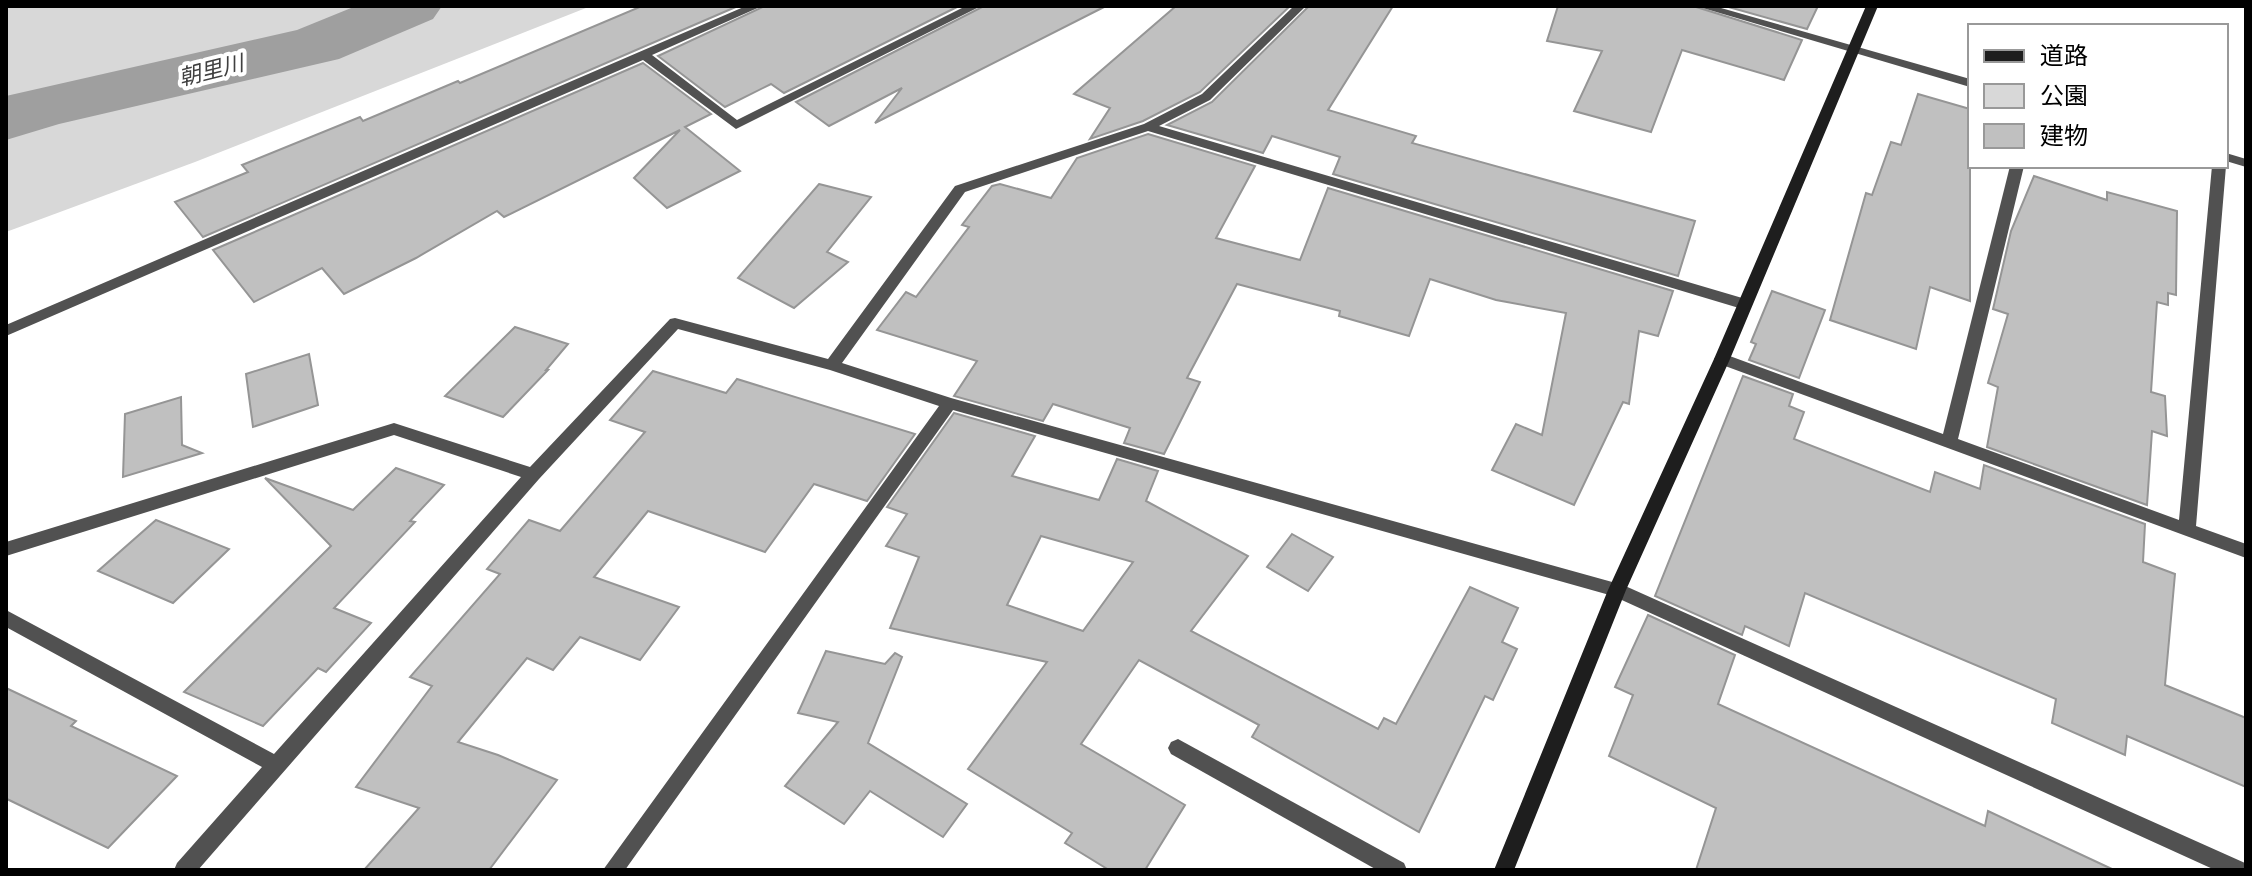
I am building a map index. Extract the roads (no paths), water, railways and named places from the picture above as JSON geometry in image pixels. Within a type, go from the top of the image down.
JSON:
[{"type":"street","points":[[6,331],[756,6]]},
{"type":"street","points":[[644,55],[736,125],[975,6]]},
{"type":"street","points":[[832,365],[960,189],[1148,127],[1206,97],[1300,6]]},
{"type":"street","points":[[1702,6],[1968,82]]},
{"type":"street","points":[[1504,870],[1617,590],[1722,359],[1872,6]]},
{"type":"street","points":[[1148,127],[1744,304]]},
{"type":"street","points":[[1949,442],[2017,168]]},
{"type":"street","points":[[2187,530],[2219,168]]},
{"type":"street","points":[[184,870],[533,474],[675,323],[832,365],[949,403],[1617,590],[2238,870]]},
{"type":"street","points":[[1722,359],[2246,551]]},
{"type":"street","points":[[613,870],[949,403]]},
{"type":"street","points":[[6,549],[394,429],[533,474]]},
{"type":"street","points":[[6,618],[276,765]]},
{"type":"street","points":[[1178,748],[1397,870]]},
{"type":"waterway","name":"朝里川","points":[[6,119],[38,108],[316,45],[411,6]]}]
